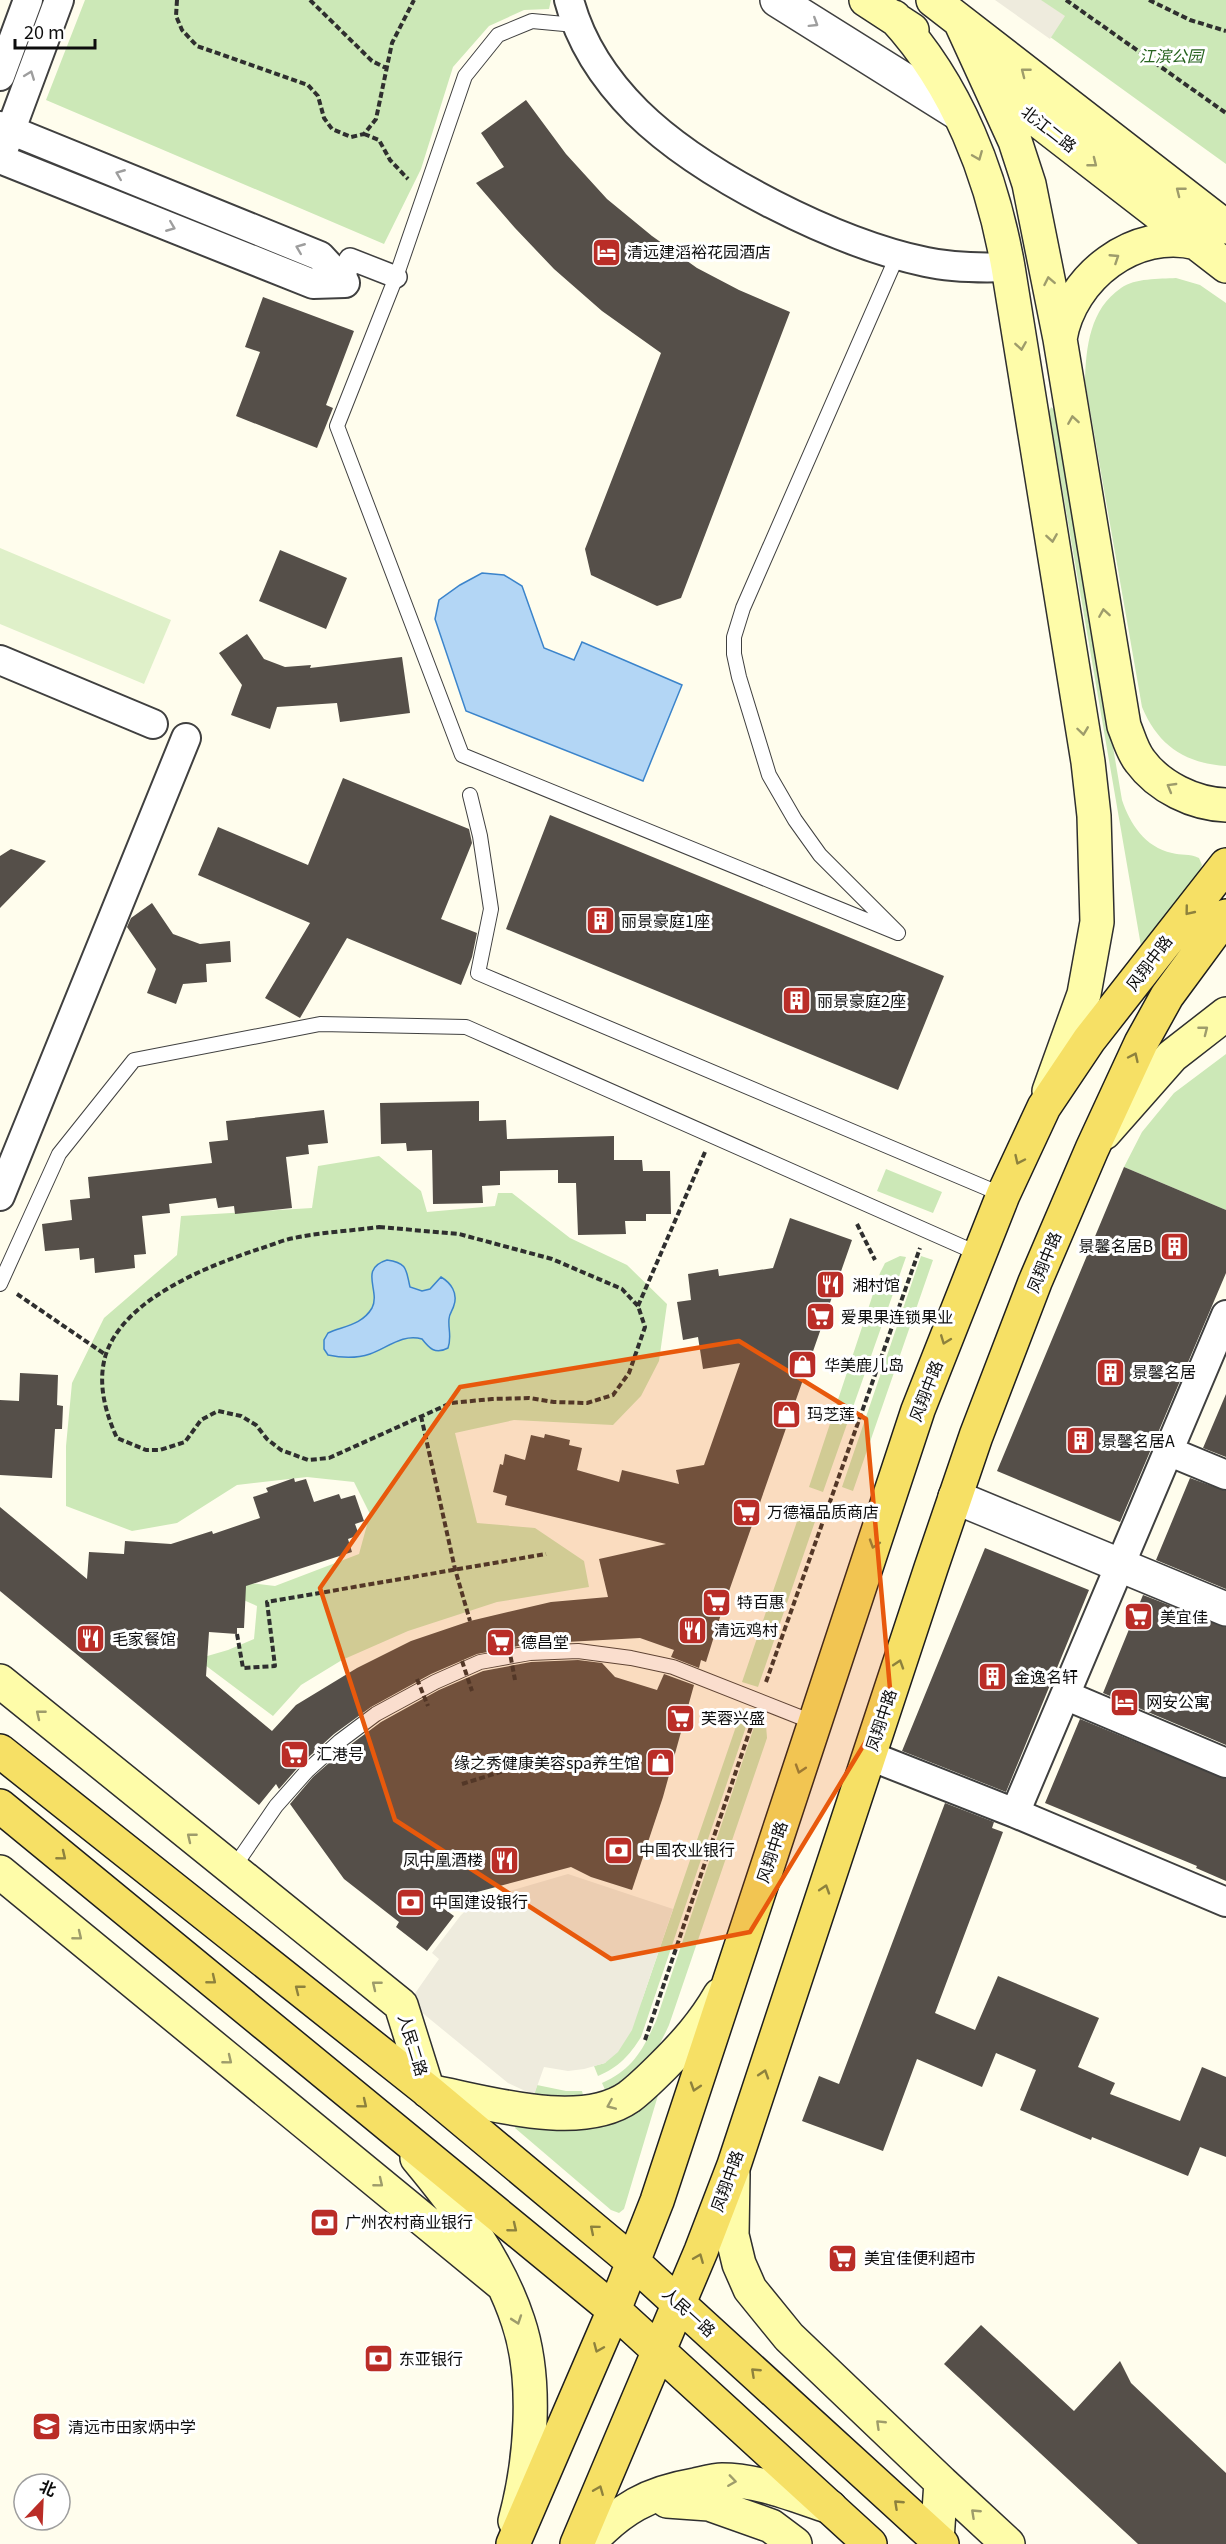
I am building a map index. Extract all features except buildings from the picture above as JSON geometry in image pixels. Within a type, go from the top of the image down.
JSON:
[{"type":"main road","name":"北江二路","points":[[866,0],[989,82],[1226,266]]},
{"type":"main road","name":"北江二路","points":[[933,0],[1226,227]]},
{"type":"main road","points":[[894,17],[923,52],[958,114],[980,160],[991,193],[1008,267],[1088,762],[1096,871],[1097,922],[1084,994],[1044,1107]]},
{"type":"main road","points":[[960,21],[1015,141],[1029,184],[1060,339],[1124,726],[1139,761],[1154,777],[1170,788],[1200,801],[1226,805]]},
{"type":"main road","points":[[1060,339],[1063,326],[1076,298],[1090,279],[1108,263],[1134,247],[1150,241],[1179,238],[1197,243]]},
{"type":"main road","name":"风翔中路","points":[[733,1971],[918,1410],[1003,1195],[1044,1107],[1089,1040],[1226,865]]},
{"type":"main road","name":"凤翔中路","points":[[577,2544],[680,2303],[734,2165],[956,1497],[1035,1282],[1141,1042],[1167,996],[1226,916]]},
{"type":"main road","points":[[1092,1149],[1141,1089],[1172,1056],[1226,1014]]},
{"type":"main road","name":"人民二路","points":[[0,1681],[401,2005],[428,2091]]},
{"type":"main road","name":"人民二路","points":[[0,1751],[428,2091]]},
{"type":"main road","points":[[7,1811],[37,1827],[54,1825],[59,1821],[62,1813],[43,1785]]},
{"type":"main road","points":[[7,1811],[614,2310],[870,2544]]},
{"type":"main road","points":[[0,1872],[503,2285]]},
{"type":"main road","points":[[428,2091],[538,2112],[574,2114],[603,2109],[628,2098],[682,2047],[706,2020],[733,1971]]},
{"type":"main road","points":[[511,2544],[614,2310],[657,2201],[733,1971]]},
{"type":"main road","name":"人民一路","points":[[428,2091],[680,2303],[939,2542]]},
{"type":"main road","points":[[395,2131],[441,2186],[476,2236],[503,2285],[518,2321],[527,2356],[530,2400],[520,2501],[511,2544]]},
{"type":"main road","points":[[734,2165],[732,2235],[739,2264],[750,2289],[789,2337],[1008,2544]]},
{"type":"main road","points":[[588,2544],[605,2526],[642,2500],[679,2488],[721,2480],[763,2485],[830,2507]]},
{"type":"main road","points":[[939,2542],[941,2482]]},
{"type":"main road","points":[[642,2500],[710,2504],[771,2526],[795,2544]]},
{"type":"street","points":[[0,76],[28,0]]},
{"type":"street","points":[[58,0],[5,128],[0,159],[313,284],[345,283]]},
{"type":"street","points":[[777,0],[958,114]]},
{"type":"street","points":[[572,13],[603,73],[637,112],[674,143],[723,177],[845,238],[925,262],[965,268],[1008,267]]},
{"type":"street","points":[[5,128],[321,256],[345,283]]},
{"type":"street","points":[[345,283],[350,259],[396,277]]},
{"type":"street","points":[[0,660],[153,724]]},
{"type":"street","points":[[0,1196],[186,738]]},
{"type":"street","points":[[1015,1813],[1168,1451],[1220,1348],[1226,1315]]},
{"type":"street","points":[[1168,1451],[1226,1475]]},
{"type":"street","points":[[956,1497],[1226,1609]]},
{"type":"street","points":[[1065,1695],[1226,1763]]},
{"type":"street","points":[[870,1756],[1015,1813],[1226,1902]]},
{"type":"lane","points":[[572,13],[532,21],[498,35],[465,76],[396,277],[337,426],[462,755],[898,933],[820,855],[795,820],[769,775],[734,654],[734,637],[743,608],[898,254]]},
{"type":"lane","points":[[470,795],[480,836],[491,909],[478,973],[1003,1195]]},
{"type":"lane","points":[[1,1284],[59,1154],[134,1060],[320,1024],[465,1027],[979,1254]]},
{"type":"lane","points":[[232,1870],[276,1806],[336,1737],[435,1682],[480,1662],[579,1646],[674,1667],[815,1723]]},
{"type":"path","points":[[177,0],[176,16],[182,30],[197,46],[308,85],[318,96],[324,118],[332,129],[351,137],[364,134],[379,141],[390,160],[405,178],[426,190]]},
{"type":"path","points":[[310,0],[364,54],[386,68]]},
{"type":"path","points":[[364,134],[376,119],[392,43],[414,0]]},
{"type":"path","points":[[1066,0],[1226,113]]},
{"type":"path","points":[[1149,0],[1190,20],[1226,31]]},
{"type":"path","points":[[638,1306],[712,1136]]},
{"type":"path","points":[[842,1194],[835,1213],[860,1225],[874,1260]]},
{"type":"path","points":[[379,1227],[459,1234],[552,1259],[594,1275],[622,1289],[638,1306],[645,1327],[639,1351],[629,1373],[613,1395],[587,1403],[554,1402],[529,1398],[451,1403],[329,1458],[308,1460],[281,1450],[267,1439],[256,1425],[241,1416],[218,1411],[201,1420],[185,1442],[160,1450],[146,1450],[117,1438],[107,1416],[102,1387],[106,1354],[118,1332],[138,1309],[213,1264],[292,1238],[379,1227]]},
{"type":"path","points":[[1,1284],[106,1354]]},
{"type":"path","points":[[421,1416],[455,1569],[470,1622]]},
{"type":"path","points":[[237,1634],[243,1668],[275,1666],[267,1602],[546,1554]]},
{"type":"path","points":[[509,1648],[515,1680]]},
{"type":"path","points":[[462,1662],[472,1691]]},
{"type":"path","points":[[417,1679],[428,1706]]},
{"type":"path","points":[[462,1784],[513,1768]]},
{"type":"highlighted area","points":[[739,1341],[866,1419],[891,1700],[750,1932],[611,1959],[395,1820],[320,1588],[460,1387]]},
{"type":"green space","points":[[85,0],[551,0],[549,9],[524,10],[489,26],[453,67],[421,169],[384,244],[46,100]]},
{"type":"green space","name":"江滨公园","points":[[999,0],[1226,0],[1226,164]]},
{"type":"green space","points":[[1176,278],[1200,285],[1226,303],[1226,766],[1197,761],[1174,750],[1156,732],[1142,707],[1085,381],[1089,342],[1102,307],[1121,288],[1133,282]]},
{"type":"green space","points":[[1051,407],[1056,411],[1122,800],[1129,818],[1146,840],[1162,850],[1199,858],[1202,865],[1199,872],[1141,946],[1049,412]]},
{"type":"green space","points":[[0,548],[171,620],[144,684],[0,624]]},
{"type":"green space","points":[[1226,1054],[1226,1210],[1124,1167],[1142,1132],[1174,1093]]},
{"type":"green space","points":[[379,1156],[421,1191],[427,1212],[495,1206],[498,1193],[512,1193],[570,1238],[627,1265],[667,1304],[659,1361],[641,1396],[613,1425],[514,1420],[455,1433],[477,1523],[535,1528],[584,1561],[589,1587],[497,1602],[408,1631],[342,1660],[301,1685],[273,1716],[197,1659],[254,1639],[257,1606],[232,1595],[243,1582],[275,1586],[359,1554],[370,1514],[354,1482],[307,1477],[237,1485],[177,1523],[132,1531],[66,1506],[66,1446],[72,1383],[104,1318],[177,1255],[181,1216],[312,1208],[318,1166]]},
{"type":"green space","points":[[886,1169],[942,1192],[933,1213],[877,1191]]},
{"type":"green space","points":[[900,1256],[906,1257],[823,1492],[809,1487],[880,1273],[885,1263]]},
{"type":"green space","points":[[921,1256],[933,1260],[853,1491],[842,1487]]},
{"type":"green space","points":[[804,1501],[820,1507],[758,1687],[742,1682]]},
{"type":"green space","points":[[742,1709],[751,1712],[641,2037],[623,2060],[598,2076],[594,2066],[605,2063],[642,2000]]},
{"type":"green space","points":[[758,1715],[766,1725],[767,1738],[669,2025],[645,2066],[607,2094],[602,2083],[629,2065],[646,2041],[656,2021]]},
{"type":"green space","points":[[537,2085],[566,2091],[582,2091],[585,2103],[534,2095]]},
{"type":"green space","points":[[659,2092],[624,2209],[619,2213],[611,2210],[515,2128],[517,2122],[589,2127],[610,2124]]},
{"type":"shaded area","points":[[995,0],[1041,0],[1065,16],[1050,39]]},
{"type":"shaded area","points":[[568,1874],[673,1909],[632,2030],[618,2052],[605,2063],[584,2069],[568,2071],[544,2067],[534,2095],[508,2083],[409,2002],[439,1959],[432,1953],[461,1915],[476,1901]]},
{"type":"water","points":[[482,573],[504,575],[522,586],[544,648],[574,660],[582,642],[682,685],[643,781],[466,711],[435,619],[439,600]]},
{"type":"water","points":[[387,1260],[399,1263],[405,1268],[410,1287],[422,1291],[430,1289],[441,1277],[451,1285],[455,1301],[449,1317],[448,1348],[436,1351],[422,1339],[408,1338],[364,1356],[328,1355],[324,1349],[324,1340],[328,1333],[358,1322],[372,1308],[374,1295],[372,1275],[378,1264]]},
{"type":"place","name":"清远建滔裕花园酒店","points":[[606,252]]},
{"type":"place","name":"丽景豪庭1座","points":[[600,921]]},
{"type":"place","name":"丽景豪庭2座","points":[[796,1001]]},
{"type":"place","name":"景馨名居B","points":[[1174,1246]]},
{"type":"place","name":"湘村馆","points":[[831,1285]]},
{"type":"place","name":"爱果果连锁果业","points":[[820,1317]]},
{"type":"place","name":"华美鹿儿岛","points":[[803,1365]]},
{"type":"place","name":"景馨名居","points":[[1111,1372]]},
{"type":"place","name":"玛芝莲","points":[[786,1414]]},
{"type":"place","name":"景馨名居A","points":[[1080,1441]]},
{"type":"place","name":"万德福品质商店","points":[[746,1512]]},
{"type":"place","name":"特百惠","points":[[716,1602]]},
{"type":"place","name":"美宜佳","points":[[1139,1617]]},
{"type":"place","name":"清远鸡村","points":[[693,1630]]},
{"type":"place","name":"毛家餐馆","points":[[91,1639]]},
{"type":"place","name":"德昌堂","points":[[500,1642]]},
{"type":"place","name":"金逸名轩","points":[[993,1677]]},
{"type":"place","name":"网安公寓","points":[[1125,1702]]},
{"type":"place","name":"芙蓉兴盛","points":[[680,1718]]},
{"type":"place","name":"汇港号","points":[[295,1754]]},
{"type":"place","name":"缘之秀健康美容spa养生馆","points":[[661,1763]]},
{"type":"place","name":"中国农业银行","points":[[618,1850]]},
{"type":"place","name":"凤中凰酒楼","points":[[504,1860]]},
{"type":"place","name":"中国建设银行","points":[[411,1902]]},
{"type":"place","name":"广州农村商业银行","points":[[324,2222]]},
{"type":"place","name":"美宜佳便利超市","points":[[843,2258]]},
{"type":"place","name":"东亚银行","points":[[378,2359]]},
{"type":"place","name":"清远市田家炳中学","points":[[47,2427]]}]
